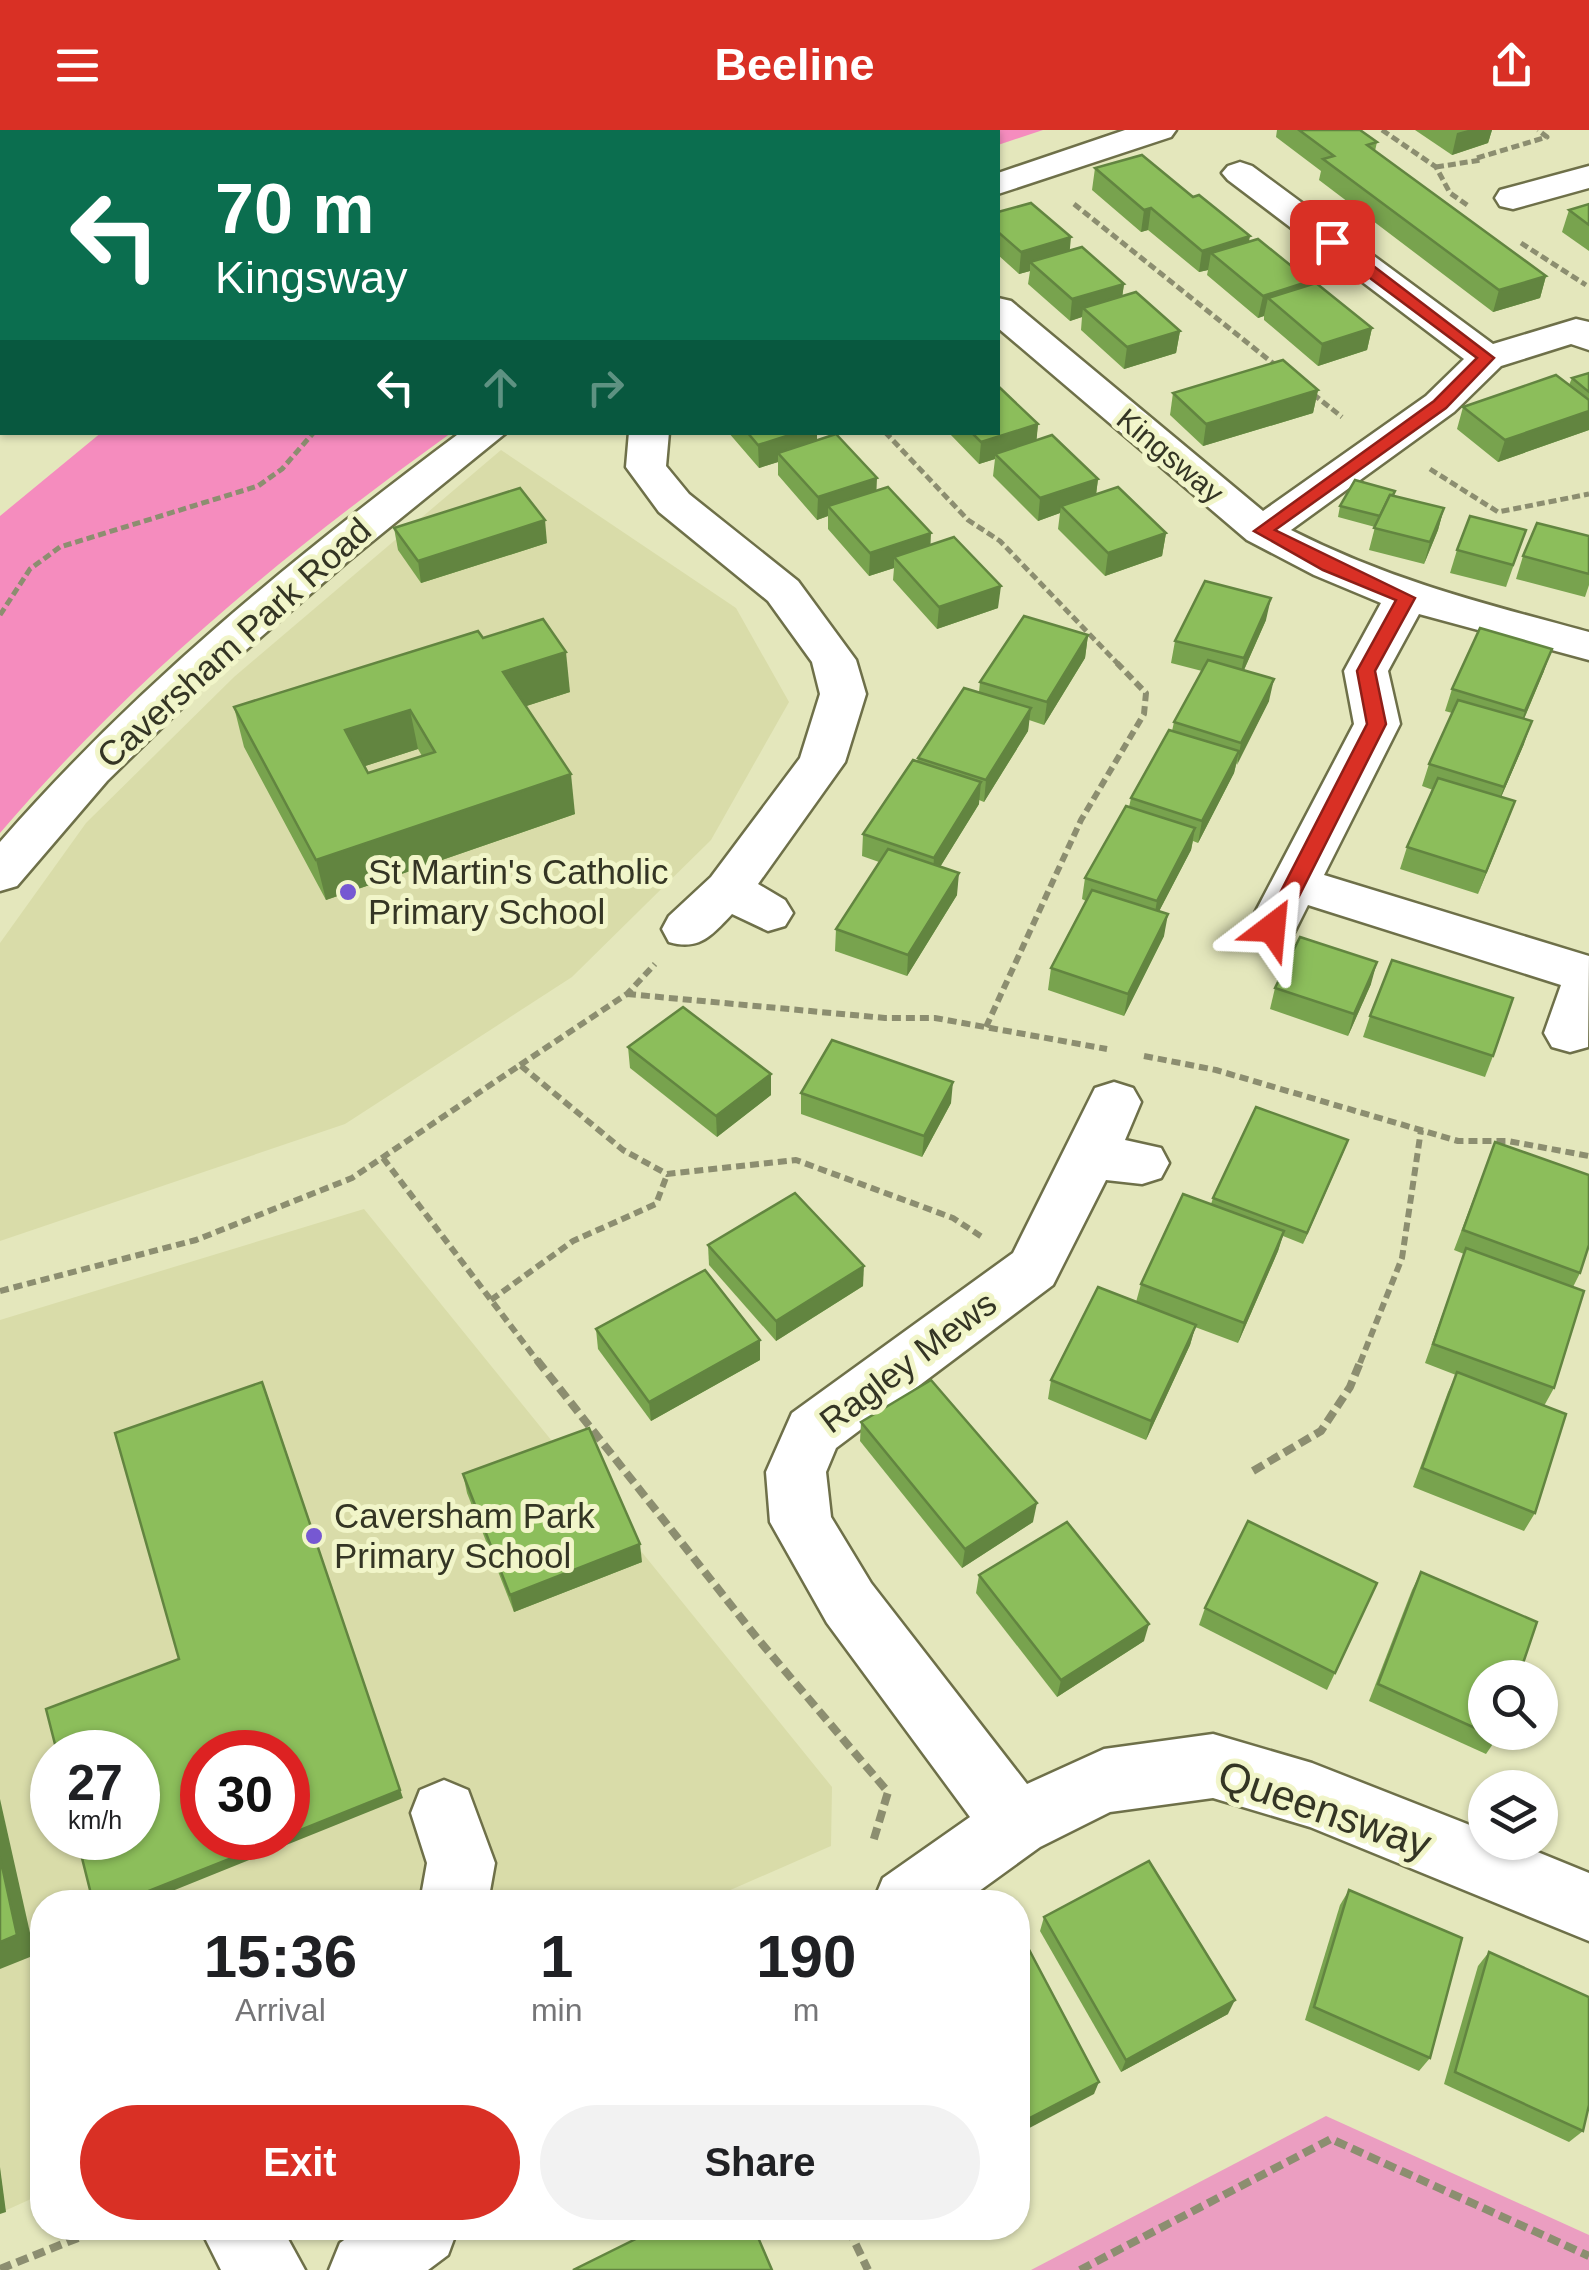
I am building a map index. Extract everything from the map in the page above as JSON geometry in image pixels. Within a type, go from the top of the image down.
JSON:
[{"type":"street","points":[[1000,183],[1159,130]]},
{"type":"street","points":[[1240,173],[1486,358]]},
{"type":"street","points":[[1510,179],[1589,177]]},
{"type":"street","name":"Kingsway","points":[[1000,311],[1262,531],[1329,566],[1406,598],[1589,646]]},
{"type":"street","points":[[1262,531],[1440,404],[1486,358],[1585,331]]},
{"type":"street","name":"Caversham Park Road","points":[[0,874],[90,771],[230,638],[393,502],[484,435]]},
{"type":"street","points":[[649,435],[646,467],[674,503],[783,591],[834,660],[843,694],[822,762],[748,901],[687,929]]},
{"type":"street","points":[[1272,928],[1377,724],[1366,671],[1406,598]]},
{"type":"street","points":[[1297,884],[1589,975],[1570,1033]]},
{"type":"street","name":"Ragley Mews","points":[[1016,1824],[849,1603],[801,1522],[796,1472],[813,1431],[1033,1269],[1117,1160],[1114,1102]]},
{"type":"street","name":"Queensway","points":[[888,1880],[1104,1781],[1213,1766],[1312,1796],[1589,1907]]},
{"type":"street","points":[[444,1813],[461,1863],[456,1890]]},
{"type":"street","points":[[246,2240],[268,2270]]},
{"type":"street","points":[[367,2270],[406,2240]]},
{"type":"path","points":[[1436,167],[1510,179],[1548,136],[1538,130]]},
{"type":"path","points":[[1064,197],[1291,377]]},
{"type":"path","points":[[1306,389],[1366,435],[1388,442],[1498,512],[1589,494]]},
{"type":"path","points":[[0,614],[30,569],[60,548],[258,486],[282,469],[311,435]]},
{"type":"path","points":[[889,435],[968,520],[1014,554],[1146,693],[1144,714],[1081,820],[986,1027]]},
{"type":"path","points":[[0,1291],[196,1240],[352,1178],[627,994],[687,929]]},
{"type":"path","points":[[520,1065],[623,1150],[667,1174],[796,1160],[953,1218],[1033,1269]]},
{"type":"path","points":[[1253,1470],[1321,1431],[1350,1387],[1402,1258],[1422,1130]]},
{"type":"path","points":[[383,1158],[794,1685],[888,1792],[888,1880]]},
{"type":"path","points":[[491,1300],[573,1240],[656,1204],[667,1174]]},
{"type":"path","points":[[1080,2270],[1331,2139],[1589,2256]]},
{"type":"path","points":[[0,2269],[73,2240]]},
{"type":"path","points":[[854,2240],[868,2270]]},
{"type":"shaded area","points":[[1000,130],[1043,130],[1000,144]]},
{"type":"shaded area","points":[[98,435],[448,435],[330,523],[157,670],[0,833],[0,516]]},
{"type":"shaded area","name":"St Martin's Catholic Primary School","points":[[501,450],[736,608],[789,702],[711,840],[572,977],[345,1124],[0,1241],[0,943],[86,823],[234,677]]},
{"type":"shaded area","name":"Caversham Park Primary School","points":[[364,1209],[832,1787],[831,1846],[730,1890],[30,1890],[30,2199],[0,2213],[0,1320]]},
{"type":"shaded area","points":[[1326,2116],[1589,2235],[1589,2270],[1031,2270]]},
{"type":"building","points":[[1299,130],[1360,130],[1377,142],[1367,145],[1546,276],[1499,290],[1323,159],[1334,156]]},
{"type":"building","points":[[1142,155],[1250,236],[1202,251],[1151,208],[1144,210],[1095,168]]},
{"type":"building","points":[[1031,203],[1071,237],[1021,252],[1000,234],[1000,211]]},
{"type":"building","points":[[1589,204],[1589,225],[1569,210]]},
{"type":"building","points":[[1258,239],[1310,281],[1263,296],[1211,253]]},
{"type":"building","points":[[1082,247],[1124,284],[1072,299],[1030,262]]},
{"type":"building","points":[[1316,283],[1372,328],[1322,344],[1268,298]]},
{"type":"building","points":[[1136,292],[1180,331],[1127,347],[1083,308]]},
{"type":"building","points":[[1283,360],[1318,390],[1206,424],[1173,393]]},
{"type":"building","points":[[1589,373],[1589,392],[1572,378]]},
{"type":"building","points":[[1556,375],[1589,400],[1589,411],[1505,440],[1463,407]]},
{"type":"building","points":[[1000,388],[1038,424],[981,442],[974,435],[1000,435]]},
{"type":"building","points":[[750,435],[790,435],[758,445]]},
{"type":"building","points":[[837,435],[877,478],[818,497],[778,453]]},
{"type":"building","points":[[1052,435],[1098,479],[1040,498],[995,454]]},
{"type":"building","points":[[1355,480],[1395,491],[1380,516],[1340,506]]},
{"type":"building","points":[[888,487],[931,533],[870,553],[828,506]]},
{"type":"building","points":[[1118,487],[1166,533],[1108,553],[1061,506]]},
{"type":"building","points":[[520,488],[545,520],[418,561],[394,528]]},
{"type":"building","points":[[1390,495],[1444,508],[1430,542],[1374,528]]},
{"type":"building","points":[[1470,516],[1526,530],[1513,565],[1457,550]]},
{"type":"building","points":[[1537,523],[1589,536],[1589,574],[1523,556]]},
{"type":"building","points":[[954,537],[1001,586],[939,607],[894,557]]},
{"type":"building","points":[[1205,581],[1271,598],[1244,658],[1175,641]]},
{"type":"building","points":[[1024,616],[1088,635],[1047,702],[980,682]]},
{"type":"building","points":[[543,619],[566,652],[503,672],[571,774],[316,860],[234,707],[478,631],[483,638]],"holes":[[[410,710],[435,752],[368,773],[345,730]]]},
{"type":"building","points":[[1480,628],[1552,649],[1525,711],[1452,689]]},
{"type":"building","points":[[1208,660],[1274,679],[1241,743],[1174,722]]},
{"type":"building","points":[[964,688],[1031,708],[986,780],[918,758]]},
{"type":"building","points":[[1458,700],[1532,721],[1504,787],[1429,764]]},
{"type":"building","points":[[1169,730],[1239,751],[1202,821],[1131,798]]},
{"type":"building","points":[[913,760],[981,782],[934,858],[863,834]]},
{"type":"building","points":[[1438,778],[1515,801],[1486,872],[1407,847]]},
{"type":"building","points":[[1126,806],[1195,828],[1157,901],[1085,878]]},
{"type":"building","points":[[888,849],[959,873],[908,955],[836,929]]},
{"type":"building","points":[[1092,890],[1168,914],[1128,994],[1051,968]]},
{"type":"building","points":[[1300,937],[1377,962],[1354,1014],[1275,988]]},
{"type":"building","points":[[1392,960],[1513,998],[1493,1056],[1370,1016]]},
{"type":"building","points":[[683,1007],[771,1074],[716,1116],[628,1047]]},
{"type":"building","points":[[832,1040],[953,1082],[924,1136],[801,1093]]},
{"type":"building","points":[[1256,1107],[1348,1140],[1307,1233],[1213,1198]]},
{"type":"building","points":[[1495,1142],[1589,1175],[1589,1245],[1580,1273],[1463,1230]]},
{"type":"building","points":[[795,1193],[864,1266],[776,1321],[708,1245]]},
{"type":"building","points":[[1183,1194],[1284,1231],[1244,1323],[1141,1284]]},
{"type":"building","points":[[1466,1248],[1584,1291],[1554,1388],[1433,1344]]},
{"type":"building","points":[[705,1270],[760,1340],[649,1402],[596,1329]]},
{"type":"building","points":[[1098,1287],[1196,1325],[1151,1421],[1051,1380]]},
{"type":"building","points":[[1457,1372],[1566,1414],[1535,1513],[1422,1468]]},
{"type":"building","points":[[931,1380],[1037,1503],[965,1549],[861,1422]]},
{"type":"building","points":[[262,1382],[400,1790],[310,1826],[310,1730],[180,1730],[180,1860],[227,1860],[151,1890],[90,1890],[82,1860],[160,1860],[160,1730],[51,1730],[46,1709],[179,1659],[115,1433]]},
{"type":"building","points":[[589,1428],[640,1544],[510,1595],[463,1474]]},
{"type":"building","points":[[1248,1521],[1377,1583],[1335,1673],[1205,1608]]},
{"type":"building","points":[[1067,1522],[1149,1624],[1061,1680],[979,1575]]},
{"type":"building","points":[[1421,1572],[1537,1622],[1524,1660],[1468,1660],[1468,1725],[1378,1684]]},
{"type":"building","points":[[0,1857],[17,1935],[0,1942]]},
{"type":"building","points":[[1149,1861],[1235,2000],[1126,2060],[1044,1917]]},
{"type":"building","points":[[1349,1890],[1462,1938],[1430,2058],[1314,2007]]},
{"type":"building","points":[[1030,1951],[1099,2082],[1030,2118]]},
{"type":"building","points":[[1489,1952],[1589,1997],[1589,2105],[1583,2131],[1455,2072]]},
{"type":"building","points":[[634,2240],[759,2240],[772,2270],[573,2270]]},
{"type":"place","name":"St Martin's Catholic Primary School","points":[[348,892]]},
{"type":"place","name":"Caversham Park Primary School","points":[[314,1536]]},
{"type":"route","points":[[1272,928],[1377,724],[1366,671],[1406,598],[1329,566],[1262,531],[1440,404],[1486,358],[1332,242]]}]
